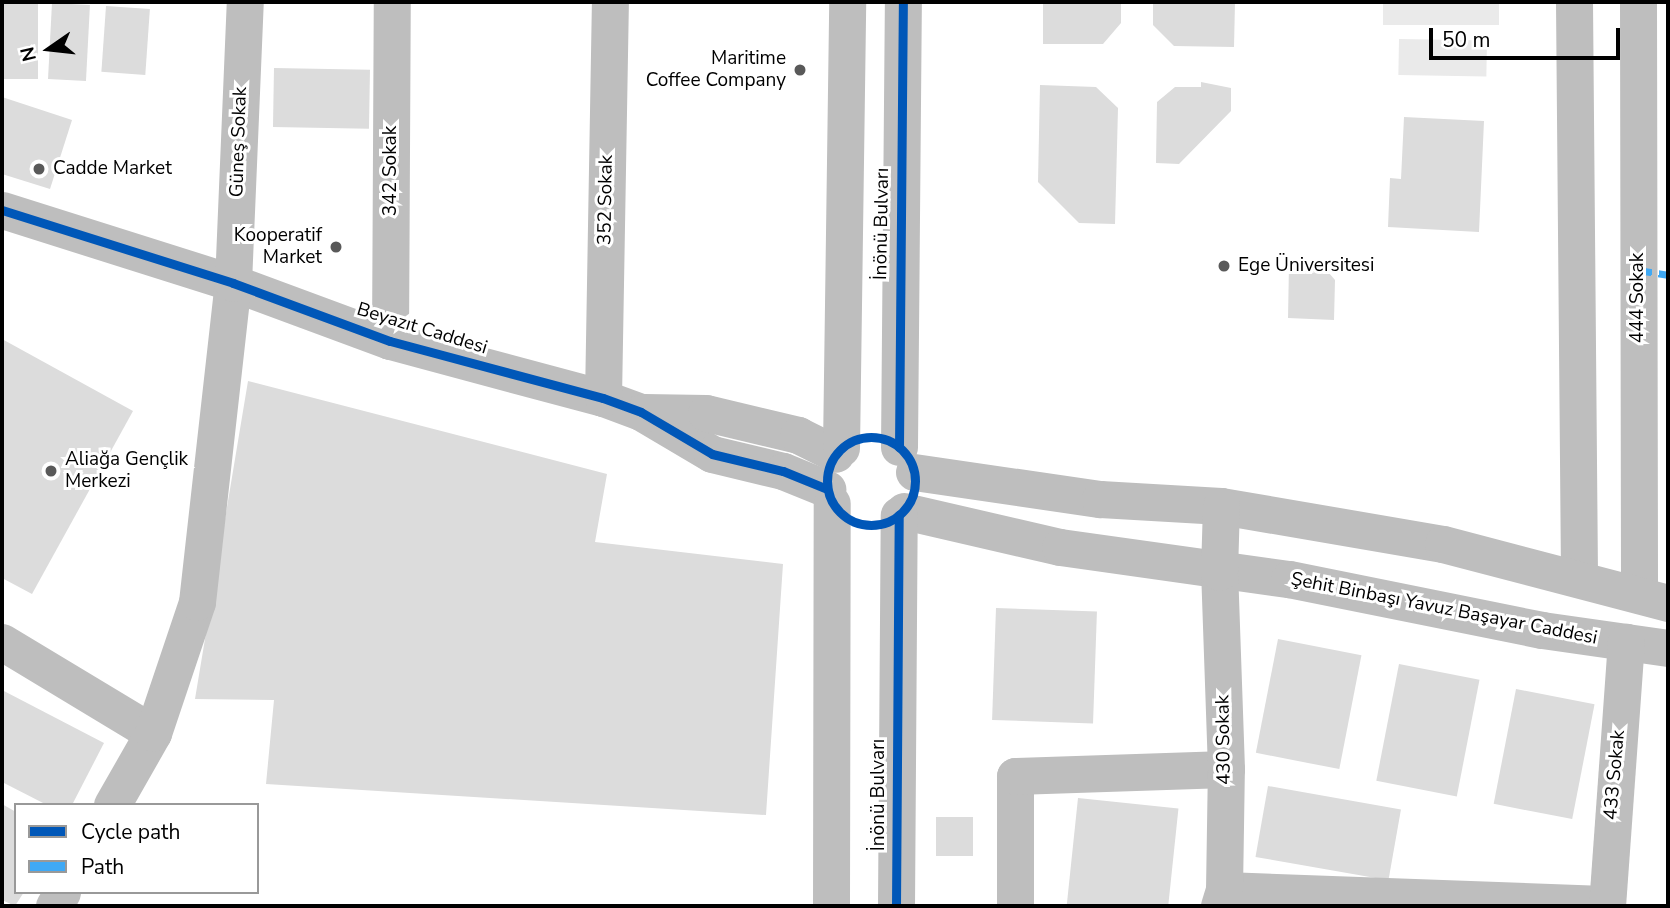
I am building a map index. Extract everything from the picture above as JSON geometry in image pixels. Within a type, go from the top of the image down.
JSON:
[{"type":"street","name":"Güneş Sokak","points":[[113,803],[153,733],[197,602],[233,282],[245,2]]},
{"type":"street","name":"342 Sokak","points":[[390,341],[392,2]]},
{"type":"street","name":"352 Sokak","points":[[603,398],[610,2]]},
{"type":"street","name":"İnönü Bulvarı","points":[[838,451],[847,2]]},
{"type":"street","name":"İnönü Bulvarı","points":[[903,2],[907,460]]},
{"type":"street","points":[[1574,2],[1579,579]]},
{"type":"street","name":"444 Sokak","points":[[1638,2],[1653,272],[1653,599]]},
{"type":"street","name":"Beyazıt Caddesi","points":[[2,209],[233,282],[390,341],[603,398],[641,412],[712,454],[783,471],[830,496]]},
{"type":"street","name":"Beyazıt Caddesi","points":[[641,412],[706,414],[799,435],[838,451]]},
{"type":"street","points":[[830,496],[850,520],[863,525],[888,522],[901,513],[915,486],[907,460],[888,440],[863,437],[838,451],[830,496],[831,906]]},
{"type":"street","points":[[907,460],[1100,499],[1221,506],[1443,544],[1653,599]]},
{"type":"street","points":[[1219,572],[1221,506]]},
{"type":"street","name":"İnönü Bulvarı","points":[[896,906],[901,513]]},
{"type":"street","name":"Şehit Binbaşı Yavuz Başayar Caddesi","points":[[901,513],[1060,547],[1219,572],[1289,579],[1542,630],[1668,648]]},
{"type":"street","name":"430 Sokak","points":[[1219,572],[1226,769],[1222,898]]},
{"type":"street","points":[[2,642],[153,733]]},
{"type":"street","name":"433 Sokak","points":[[1605,905],[1626,642]]},
{"type":"street","points":[[1015,906],[1015,776],[1226,769]]},
{"type":"street","points":[[1222,898],[1605,905]]},
{"type":"shaded area","points":[[1383,2],[1499,2],[1499,25],[1383,25]]},
{"type":"shaded area","points":[[1399,39],[1487,41],[1486,77],[1398,75]]},
{"type":"building","points":[[3,2],[38,2],[38,79],[3,79]]},
{"type":"building","points":[[1043,2],[1121,2],[1121,23],[1103,44],[1043,44]]},
{"type":"building","points":[[1153,2],[1235,2],[1234,47],[1174,46],[1153,25]]},
{"type":"building","points":[[52,3],[90,5],[86,81],[48,79]]},
{"type":"building","points":[[106,6],[150,9],[145,75],[101,72]]},
{"type":"building","points":[[274,68],[370,70],[369,129],[273,127]]},
{"type":"building","points":[[1201,82],[1231,88],[1231,111],[1179,164],[1156,163],[1157,102],[1175,87],[1201,87]]},
{"type":"building","points":[[1040,85],[1096,87],[1118,108],[1115,224],[1079,223],[1038,182]]},
{"type":"building","points":[[2,97],[72,120],[50,189],[2,174]]},
{"type":"building","points":[[1404,117],[1484,121],[1479,232],[1388,227],[1390,178],[1401,179]]},
{"type":"building","points":[[1289,265],[1323,266],[1335,280],[1334,320],[1288,318]]},
{"type":"building","name":"Aliağa Gençlik Merkezi","points":[[2,339],[133,411],[32,594],[2,578]]},
{"type":"building","points":[[248,381],[607,474],[595,542],[783,564],[766,815],[266,784],[274,700],[195,699]]},
{"type":"building","points":[[996,608],[1097,612],[1093,723],[992,720]]},
{"type":"building","points":[[1278,639],[1361,655],[1339,769],[1256,753]]},
{"type":"building","points":[[1399,664],[1479,680],[1457,796],[1376,781]]},
{"type":"building","points":[[1516,689],[1595,704],[1572,819],[1494,804]]},
{"type":"building","points":[[2,690],[104,743],[73,803],[43,803],[2,782]]},
{"type":"building","points":[[1268,786],[1401,809],[1388,880],[1255,857]]},
{"type":"building","points":[[1078,798],[1178,809],[1168,906],[1067,905]]},
{"type":"building","points":[[2,804],[14,811],[14,894],[23,894],[15,906],[2,900]]},
{"type":"building","points":[[936,817],[973,817],[973,856],[936,856]]},
{"type":"marked path","points":[[1638,270],[1668,275]]},
{"type":"cycle path","points":[[899,447],[903,2]]},
{"type":"cycle path","points":[[2,210],[233,283],[390,341],[603,398],[641,412],[712,454],[783,471],[827,489]]},
{"type":"cycle path","points":[[871,437],[896,444],[908,456],[915,481],[908,506],[896,518],[871,525],[846,518],[834,506],[827,481],[834,456],[846,444],[871,437]]},
{"type":"cycle path","points":[[896,906],[899,515]]},
{"type":"place","name":"Maritime Coffee Company","points":[[800,70]]},
{"type":"place","name":"Cadde Market","points":[[39,169]]},
{"type":"place","name":"Kooperatif Market","points":[[336,247]]},
{"type":"place","name":"Ege Üniversitesi","points":[[1224,266]]},
{"type":"place","name":"Aliağa Gençlik Merkezi","points":[[51,471]]}]
